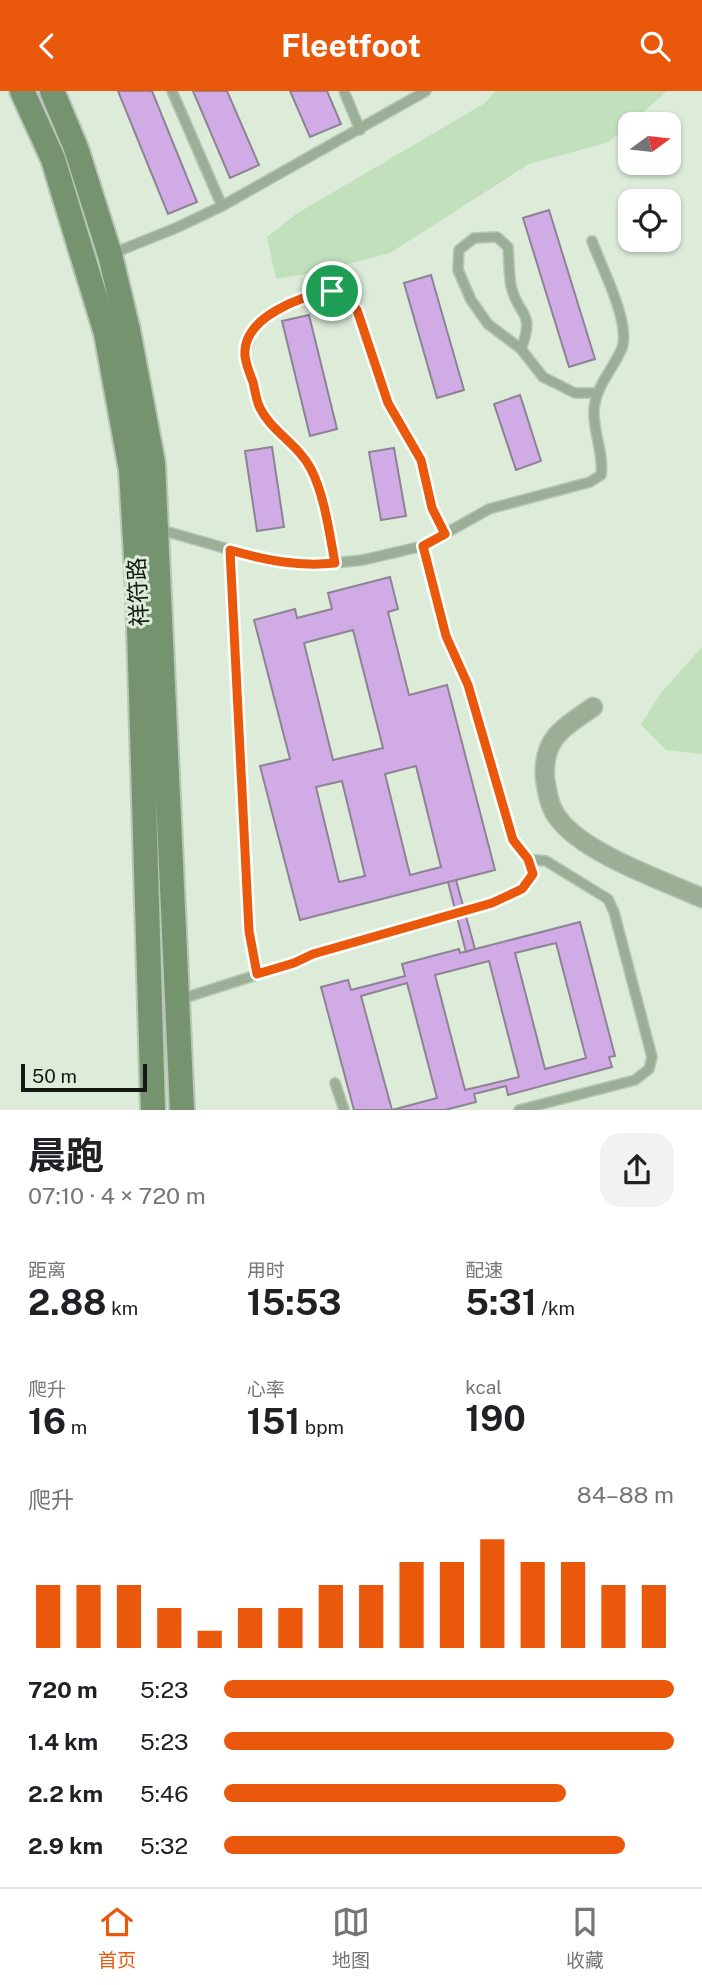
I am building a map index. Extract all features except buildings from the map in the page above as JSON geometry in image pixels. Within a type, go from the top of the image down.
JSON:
[{"type":"main road","name":"祥符路","points":[[23,91],[53,159],[106,333],[131,470],[138,592],[153,1110]]},
{"type":"main road","name":"祥符路","points":[[52,91],[76,148],[110,255],[128,330],[153,463],[181,1110]]},
{"type":"street","points":[[593,707],[559,733],[550,746],[544,768],[547,795],[557,818],[579,839],[702,898]]},
{"type":"lane","points":[[172,91],[222,206]]},
{"type":"lane","points":[[344,91],[360,130]]},
{"type":"lane","points":[[110,255],[222,206],[426,91]]},
{"type":"lane","points":[[520,349],[528,331],[526,315],[512,288],[508,247],[497,237],[474,238],[459,250],[458,269],[471,300],[488,324],[520,349],[543,377],[575,393],[597,393]]},
{"type":"lane","points":[[156,529],[270,561],[315,565],[363,560],[423,546],[489,509],[590,482],[601,475],[603,465],[594,413],[597,393],[623,346],[624,325],[592,241]]},
{"type":"lane","points":[[335,563],[322,500],[312,470],[298,448],[271,423],[260,408],[245,355],[250,332],[269,314],[309,295],[332,291],[346,296],[357,310],[388,403],[421,460],[432,508],[445,534]]},
{"type":"lane","points":[[176,1001],[294,963],[313,954],[492,903],[522,889],[533,874],[528,859],[513,840],[468,685],[446,636],[423,546]]},
{"type":"lane","points":[[230,550],[249,931],[257,974]]},
{"type":"lane","points":[[519,1110],[635,1080],[649,1069],[652,1057],[614,912],[608,899],[546,861],[528,859]]},
{"type":"lane","points":[[335,1083],[344,1110]]},
{"type":"green space","points":[[495,91],[667,91],[643,112],[618,112],[618,134],[609,142],[529,164],[390,253],[317,272],[276,279],[267,237],[296,214],[485,103]]},
{"type":"green space","points":[[702,647],[702,754],[666,750],[641,725],[660,694]]},
{"type":"route","points":[[332,291],[346,296],[357,310],[388,403],[421,460],[432,508],[445,534],[423,546],[446,636],[468,685],[513,840],[528,859],[533,874],[522,889],[492,903],[313,954],[257,974],[249,931],[230,550],[270,561],[315,565],[335,563],[322,500],[312,470],[298,448],[271,423],[260,408],[245,355],[250,332],[269,314],[309,295],[332,291]]}]
